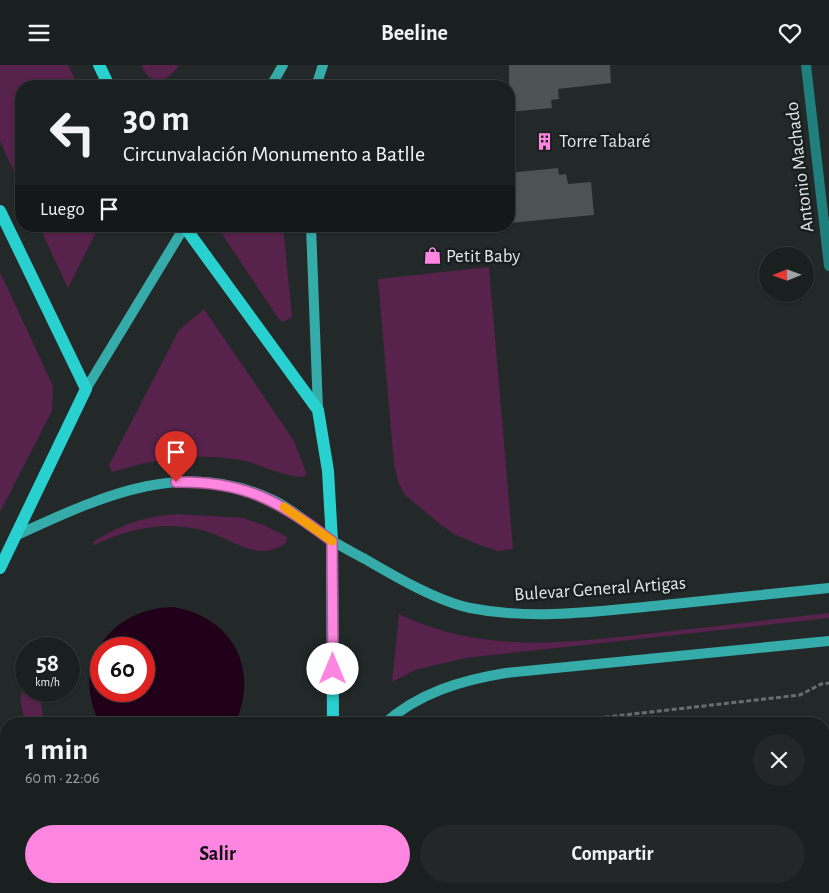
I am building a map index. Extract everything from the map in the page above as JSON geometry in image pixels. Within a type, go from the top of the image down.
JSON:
[{"type":"main road","points":[[99,65],[106,80]]},
{"type":"main road","points":[[275,80],[284,65]]},
{"type":"main road","points":[[318,80],[323,65]]},
{"type":"main road","points":[[0,211],[86,389]]},
{"type":"main road","points":[[0,568],[86,389],[181,232]]},
{"type":"main road","points":[[188,232],[318,410]]},
{"type":"main road","points":[[311,232],[318,410],[324,436],[328,471],[332,541],[334,717]]},
{"type":"main road","name":"Bulevar General Artigas","points":[[17,535],[72,510],[127,489],[152,483],[202,481],[244,489],[275,501],[332,541],[405,583],[467,607],[508,614],[541,616],[598,612],[829,588]]},
{"type":"main road","points":[[393,717],[414,701],[472,678],[829,641]]},
{"type":"street","name":"Antonio Machado","points":[[806,65],[829,266]]},
{"type":"path","points":[[607,717],[800,695],[821,684],[829,683]]},
{"type":"shaded area","points":[[0,65],[68,65],[75,80],[15,80],[15,174],[0,141]]},
{"type":"shaded area","points":[[141,65],[179,65],[164,79],[154,80],[145,72]]},
{"type":"shaded area","points":[[42,232],[96,232],[68,288]]},
{"type":"shaded area","points":[[221,232],[284,232],[292,317],[283,322],[278,318]]},
{"type":"shaded area","points":[[489,267],[513,549],[498,551],[454,534],[405,495],[399,484],[394,465],[378,279]]},
{"type":"shaded area","points":[[0,272],[53,386],[52,411],[0,512]]},
{"type":"shaded area","points":[[204,309],[294,441],[307,475],[302,477],[295,476],[245,461],[211,457],[162,460],[112,472],[109,465],[179,330]]},
{"type":"shaded area","points":[[177,514],[243,518],[266,526],[287,537],[286,543],[274,549],[252,550],[209,532],[171,526],[131,531],[94,545],[93,542],[133,522]]},
{"type":"shaded area","points":[[173,607],[194,613],[212,622],[226,634],[236,649],[242,665],[244,684],[242,704],[237,717],[97,717],[92,702],[155,702],[155,637],[107,637],[114,629],[131,617],[151,610]]},
{"type":"shaded area","points":[[829,613],[829,618],[465,658],[415,670],[392,682],[399,614],[431,627],[464,636],[496,641],[529,643],[595,639]]},
{"type":"shaded area","points":[[21,702],[41,702],[43,717],[24,717]]},
{"type":"building","points":[[509,65],[610,65],[611,83],[558,89],[559,99],[551,100],[552,108],[515,111],[515,80],[509,80]]},
{"type":"building","points":[[558,168],[559,175],[566,174],[568,184],[591,182],[594,215],[515,222],[515,172]]},
{"type":"slow traffic","points":[[284,507],[332,541]]},
{"type":"place","name":"Torre Tabaré","points":[[545,141]]},
{"type":"place","name":"Petit Baby","points":[[432,256]]},
{"type":"route","points":[[176,482],[202,481],[253,492],[275,501],[296,514],[332,541],[333,669]]}]
